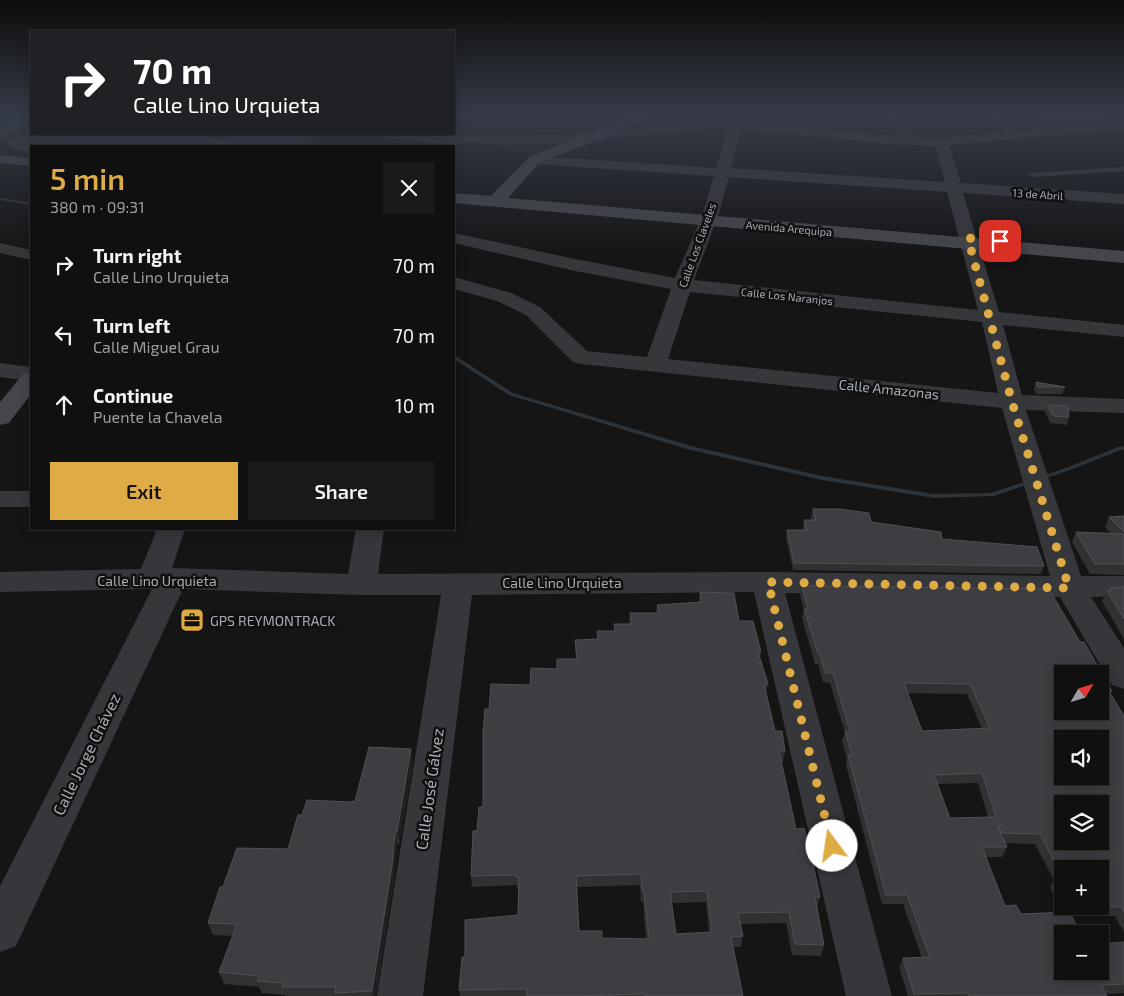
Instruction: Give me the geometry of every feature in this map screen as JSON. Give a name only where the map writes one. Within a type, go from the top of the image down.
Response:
[{"type":"main road","points":[[497,199],[535,161]]},
{"type":"main road","name":"Avenida Arequipa","points":[[455,193],[497,199],[969,241],[1124,257]]},
{"type":"main road","name":"Avenida Arequipa","points":[[455,198],[497,199]]},
{"type":"main road","name":"Avenida Arequipa","points":[[969,241],[1124,252]]},
{"type":"main road","points":[[0,418],[30,380]]},
{"type":"main road","points":[[0,434],[30,399]]},
{"type":"street","name":"13 de Abril","points":[[583,161],[1124,199]]},
{"type":"street","name":"Calle Los Claveles","points":[[655,365],[682,285],[709,218],[724,161]]},
{"type":"street","points":[[947,161],[1015,410],[1069,588],[1124,676]]},
{"type":"street","name":"Calle Los Naranjos","points":[[455,238],[575,265],[682,285],[1124,331]]},
{"type":"street","points":[[0,248],[30,255]]},
{"type":"street","name":"Calle Amazonas","points":[[455,283],[504,296],[533,311],[581,357],[1015,410],[1124,406]]},
{"type":"street","points":[[0,370],[30,374]]},
{"type":"street","points":[[0,499],[30,500]]},
{"type":"street","name":"Calle Jorge Chávez","points":[[0,931],[163,578],[171,530]]},
{"type":"street","points":[[362,585],[370,530]]},
{"type":"street","name":"Calle Lino Urquieta","points":[[0,582],[163,578],[362,585],[768,582],[1069,588],[1124,586]]},
{"type":"street","points":[[768,582],[869,996]]},
{"type":"street","name":"Calle José Gálvez","points":[[400,996],[458,583]]},
{"type":"lane","points":[[1032,175],[1124,169]]},
{"type":"building","points":[[1036,382],[1065,387],[1038,387]]},
{"type":"building","points":[[1047,405],[1068,406],[1069,417],[1053,416]]},
{"type":"building","points":[[813,509],[839,509],[869,513],[871,522],[941,532],[942,539],[1037,547],[1044,566],[794,563],[787,530],[807,530],[804,520],[816,520]]},
{"type":"building","points":[[1124,516],[1124,532],[1109,517]]},
{"type":"building","points":[[1076,532],[1124,534],[1124,564],[1095,564]]},
{"type":"building","points":[[802,586],[1049,589],[1080,642],[1084,642],[1097,665],[1054,665],[1054,720],[1109,720],[1109,691],[1124,716],[1124,912],[1121,907],[1109,907],[1109,860],[1054,860],[1054,862],[1040,834],[1001,833],[982,773],[934,775],[950,818],[993,817],[1007,847],[982,847],[1005,906],[1016,905],[1021,914],[1054,913],[1054,915],[1071,915],[1076,925],[1054,925],[1054,980],[1109,980],[1109,943],[1124,942],[1124,984],[1101,985],[1107,996],[969,996],[968,993],[914,994],[903,958],[930,957],[907,895],[886,895],[848,755],[852,755],[845,732],[850,732],[833,673],[825,673],[804,609],[808,609]],"holes":[[[904,683],[970,684],[990,728],[922,731]]]},
{"type":"building","points":[[1124,587],[1124,619],[1107,591],[1111,591],[1109,588]]},
{"type":"building","points":[[700,592],[734,593],[739,621],[753,621],[761,652],[758,652],[768,684],[764,684],[775,731],[782,731],[785,751],[779,751],[796,829],[804,828],[812,859],[820,897],[815,897],[824,945],[795,944],[789,912],[738,913],[743,936],[731,937],[743,996],[645,996],[645,994],[527,996],[527,989],[459,990],[462,957],[465,957],[465,920],[518,915],[519,878],[517,878],[517,875],[471,876],[473,831],[477,831],[479,807],[483,807],[483,732],[485,709],[489,709],[491,684],[530,685],[531,668],[557,669],[557,659],[577,659],[575,640],[598,639],[597,631],[615,631],[614,624],[632,624],[630,613],[659,613],[657,605],[701,602]],"holes":[[[641,874],[649,939],[602,938],[602,931],[579,931],[576,876]],[[707,891],[712,932],[676,934],[670,892]]]},
{"type":"building","points":[[369,747],[411,749],[397,832],[395,832],[392,866],[372,991],[335,993],[336,987],[282,987],[283,983],[257,981],[259,976],[219,972],[237,924],[208,923],[220,887],[223,887],[237,848],[288,849],[298,815],[302,815],[307,800],[355,801]]},
{"type":"waterway","points":[[0,199],[30,204]]},
{"type":"waterway","points":[[455,358],[511,394],[689,448],[822,478],[934,496],[992,495],[1124,448]]},
{"type":"place","name":"GPS REYMONTRACK","points":[[192,620]]},
{"type":"route","points":[[832,846],[768,582],[1069,588],[1012,402],[968,238],[1000,241]]}]
